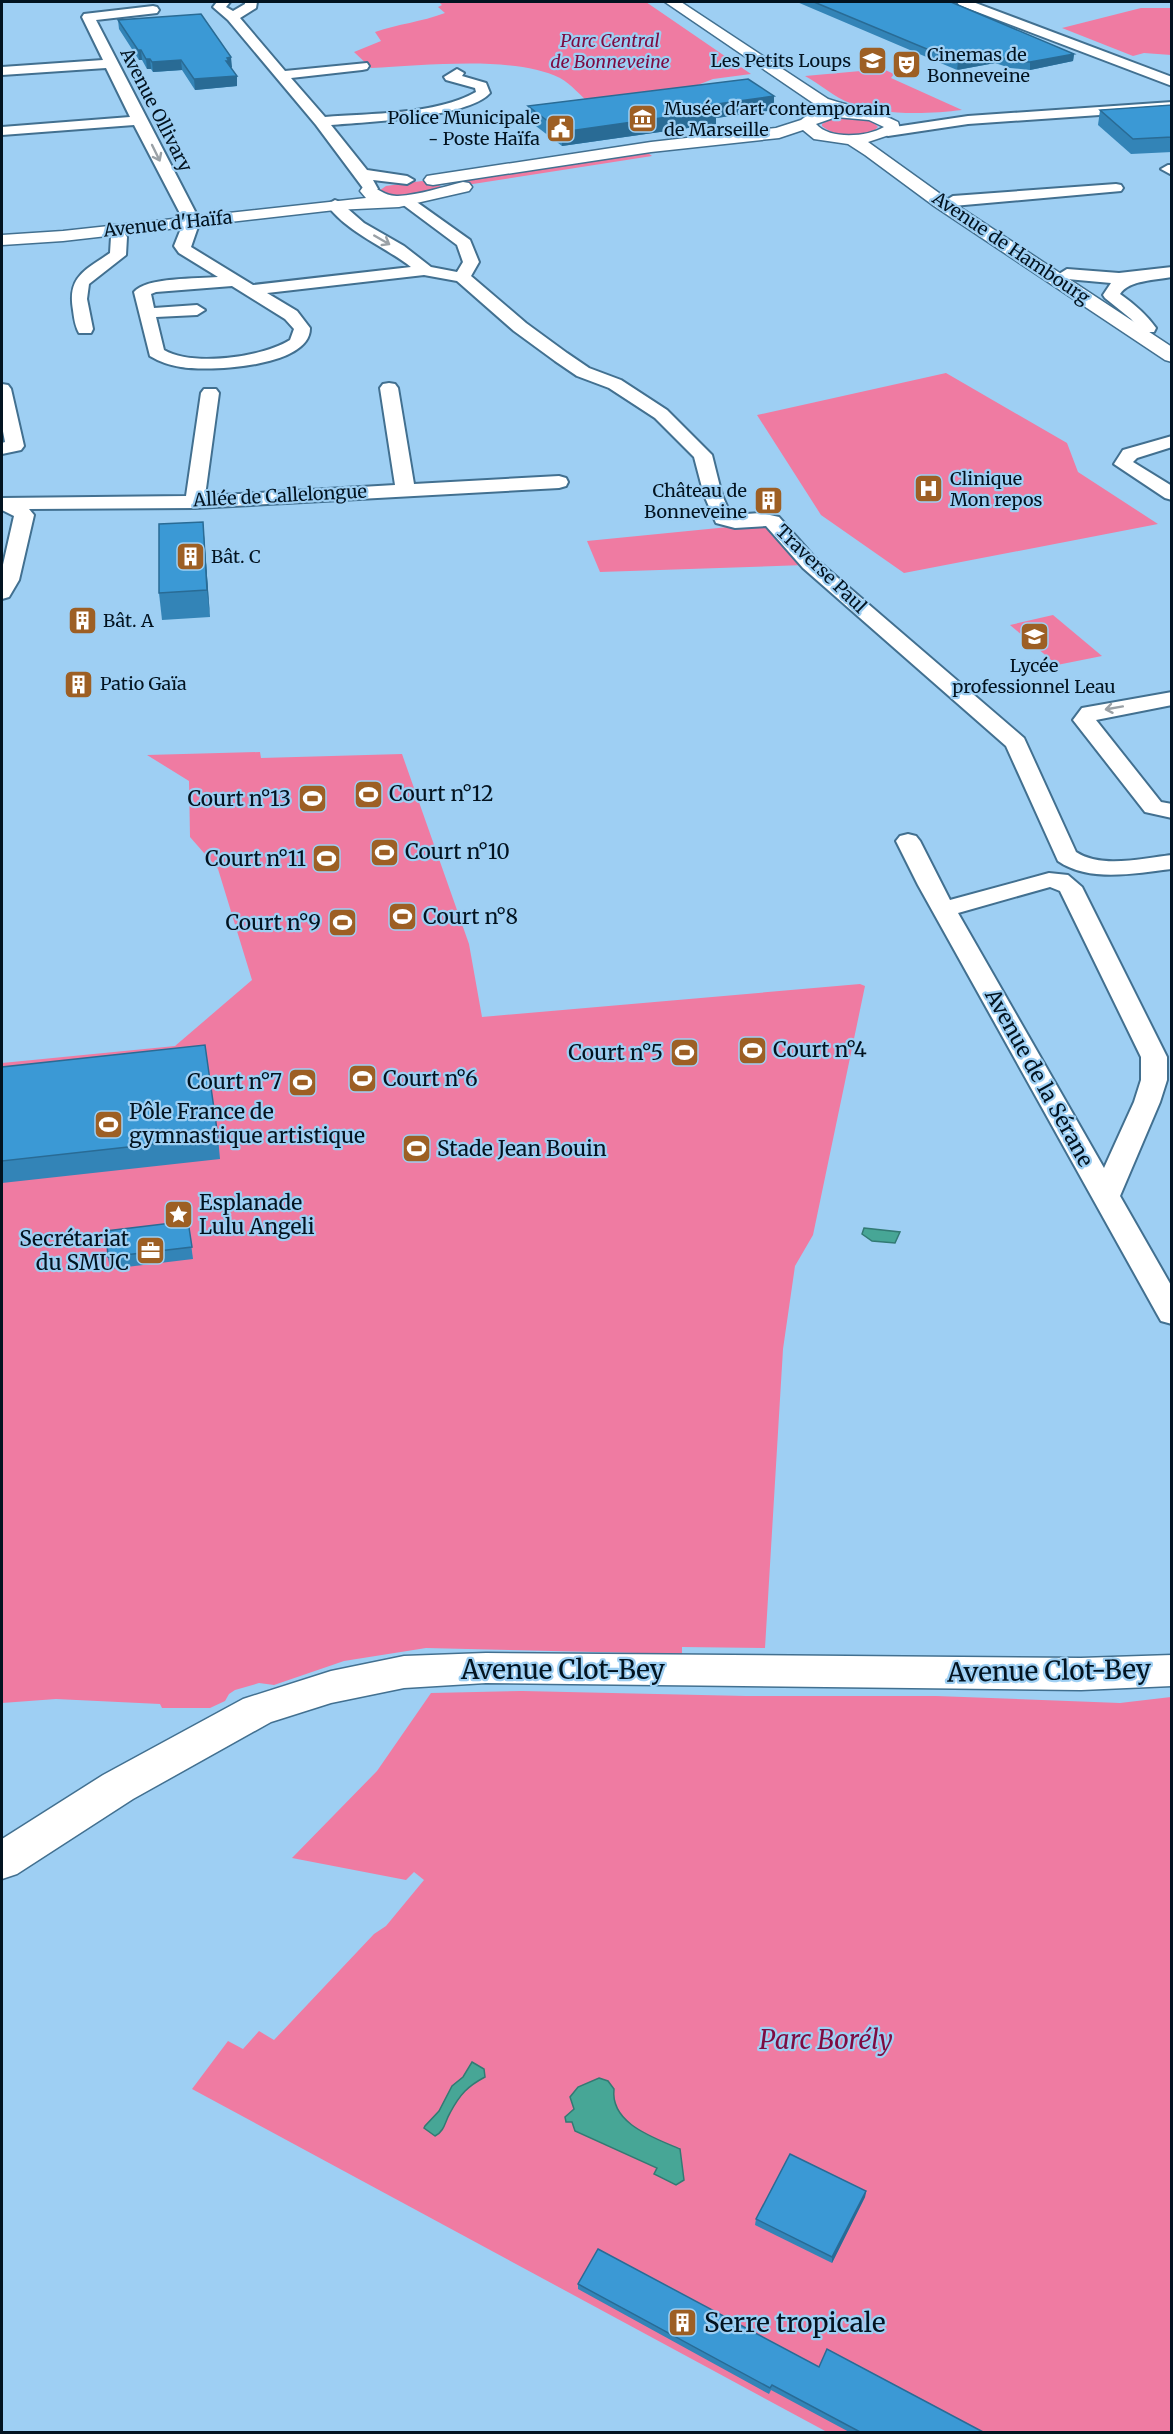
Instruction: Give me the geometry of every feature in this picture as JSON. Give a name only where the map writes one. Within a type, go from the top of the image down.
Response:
[{"type":"street","points":[[224,2],[219,4],[219,7],[232,17],[321,122],[377,199],[402,201],[464,243],[471,262],[462,277],[440,275],[425,270],[398,249],[382,242],[359,226],[335,205]]},
{"type":"street","points":[[232,17],[252,4],[251,2]]},
{"type":"street","points":[[659,2],[804,101],[811,120],[810,130],[824,136]]},
{"type":"street","points":[[672,2],[822,102],[849,112],[873,115],[968,120]]},
{"type":"street","points":[[963,2],[1172,82]]},
{"type":"street","points":[[983,2],[1172,74]]},
{"type":"street","name":"Avenue Ollivary","points":[[153,10],[88,17],[192,221]]},
{"type":"street","points":[[2,71],[110,64]]},
{"type":"street","points":[[281,75],[362,66]]},
{"type":"street","points":[[321,122],[451,106],[477,99],[483,93],[481,86],[451,77],[457,73]]},
{"type":"street","points":[[1145,107],[1172,101]]},
{"type":"street","points":[[668,150],[824,136],[851,139],[873,138],[888,132],[968,120],[1172,106]]},
{"type":"street","points":[[440,185],[779,133],[811,120],[849,112]]},
{"type":"street","name":"Avenue de Hambourg","points":[[873,115],[892,125],[888,132],[893,137],[893,150],[900,159],[952,201],[1172,344]]},
{"type":"street","points":[[2,131],[140,120]]},
{"type":"street","name":"Avenue de Hambourg","points":[[851,139],[948,207],[1172,356]]},
{"type":"street","name":"Avenue d'Haïfa","points":[[2,240],[115,230],[335,205],[402,201],[436,196],[440,185],[407,180],[367,185],[335,205]]},
{"type":"street","points":[[952,201],[1116,188]]},
{"type":"street","points":[[192,221],[182,246],[185,250],[252,290],[291,315],[302,328],[299,340],[293,346],[266,355],[217,364],[173,362],[160,357],[156,352],[142,292],[146,289],[236,281]]},
{"type":"street","points":[[85,329],[77,294],[81,281],[118,255],[119,237],[115,230]]},
{"type":"street","points":[[252,290],[425,270]]},
{"type":"street","points":[[1148,328],[1137,315],[1111,295],[1118,286],[1136,279],[1172,272]]},
{"type":"street","points":[[1067,274],[1095,279],[1136,279]]},
{"type":"street","name":"Traverse Paul","points":[[462,277],[520,327],[561,357],[583,372],[615,384],[661,414],[703,455],[713,495],[723,519],[735,522],[761,519],[772,521],[810,564],[1016,744],[1066,856],[1071,861],[1094,867],[1172,862]]},
{"type":"street","points":[[147,313],[197,310]]},
{"type":"street","points":[[388,387],[405,489]]},
{"type":"street","points":[[2,388],[15,446],[2,448]]},
{"type":"street","points":[[195,502],[210,393]]},
{"type":"street","points":[[1172,441],[1130,454],[1123,464],[1172,494]]},
{"type":"street","name":"Allée de Callelongue","points":[[2,504],[195,502],[559,482]]},
{"type":"street","points":[[2,504],[18,508],[24,515],[9,580],[2,593]]},
{"type":"street","points":[[1172,698],[1090,713],[1084,720],[1153,807],[1172,811]]},
{"type":"street","name":"Avenue de la Sérane","points":[[908,841],[1172,1314]]},
{"type":"street","points":[[944,909],[1049,880],[1059,880],[1070,887],[1154,1057],[1154,1080],[1147,1102],[1106,1196]]},
{"type":"street","name":"Avenue Clot-Bey","points":[[2,1861],[118,1787],[257,1710],[331,1687],[404,1672],[486,1668],[1081,1674],[1172,1670]]},
{"type":"green space","name":"Parc Central de Bonneveine","points":[[439,2],[646,2],[751,74],[713,79],[672,95],[591,105],[560,78],[541,71],[494,64],[371,68],[354,52],[381,41],[375,32],[445,13],[438,7],[442,5]]},
{"type":"green space","points":[[1141,8],[1171,8],[1171,55],[1144,53],[1133,56],[1062,28]]},
{"type":"green space","points":[[883,69],[894,74],[891,78],[962,110],[920,113],[890,112],[862,107],[844,100],[805,76]]},
{"type":"green space","points":[[847,117],[872,121],[878,127],[866,134],[850,136],[834,133],[822,126],[831,119]]},
{"type":"green space","points":[[644,150],[652,156],[460,186],[455,186],[450,181]]},
{"type":"green space","points":[[422,181],[438,184],[442,188],[398,199],[376,193],[386,186]]},
{"type":"green space","name":"Clinique Mon repos","points":[[946,373],[1067,443],[1078,472],[1158,524],[904,573],[821,515],[757,415]]},
{"type":"green space","points":[[769,523],[805,565],[600,572],[587,541]]},
{"type":"green space","points":[[1053,615],[1102,656],[1057,665],[1010,625]]},
{"type":"green space","name":"Stade Jean Bouin","points":[[260,752],[261,758],[402,754],[469,944],[482,1017],[860,984],[865,986],[813,1235],[795,1266],[783,1349],[765,1648],[682,1647],[682,1654],[426,1648],[344,1661],[274,1685],[259,1683],[235,1690],[225,1701],[210,1708],[162,1708],[160,1704],[56,1699],[2,1703],[2,1063],[175,1046],[252,980],[218,869],[190,837],[189,781],[147,755]]},
{"type":"green space","name":"Parc Borély","points":[[522,1691],[746,1696],[936,1696],[1120,1703],[1171,1697],[1171,2432],[827,2432],[192,2089],[228,2041],[243,2049],[259,2031],[274,2040],[374,1934],[386,1926],[424,1880],[414,1872],[406,1880],[292,1858],[377,1771],[431,1693]]},
{"type":"shaded area","points":[[864,1228],[900,1232],[895,1243],[872,1241],[862,1234]]},
{"type":"shaded area","points":[[472,2062],[484,2069],[485,2077],[469,2087],[461,2096],[443,2129],[435,2136],[424,2128],[425,2126],[439,2111],[452,2086],[463,2077]]},
{"type":"shaded area","points":[[599,2078],[608,2081],[614,2089],[619,2112],[636,2128],[680,2149],[684,2180],[676,2185],[654,2174],[657,2168],[575,2131],[572,2122],[566,2122],[565,2117],[574,2109],[570,2097],[578,2087]]},
{"type":"building","points":[[814,2],[951,2],[1074,54],[1030,62],[1011,61],[996,55],[958,62]]},
{"type":"building","points":[[201,14],[231,57],[227,58],[229,61],[226,61],[237,76],[194,79],[181,60],[152,62],[146,59],[141,50],[138,50],[118,20]]},
{"type":"building","points":[[748,79],[774,96],[710,105],[717,110],[562,132],[528,106]]},
{"type":"building","points":[[1172,105],[1172,137],[1133,139],[1100,110]]},
{"type":"building","points":[[203,522],[207,590],[159,593],[159,524]]},
{"type":"building","name":"Pôle France de gymnastique artistique","points":[[205,1045],[218,1137],[2,1161],[2,1067]]},
{"type":"building","points":[[188,1221],[192,1247],[108,1257],[106,1231]]},
{"type":"building","name":"Serre tropicale","points":[[790,2154],[866,2191],[832,2257],[756,2219]]},
{"type":"building","points":[[598,2249],[819,2367],[827,2349],[985,2433],[862,2433],[772,2385],[770,2388],[578,2284]]},
{"type":"place","name":"Les Petits Loups","points":[[872,61]]},
{"type":"place","name":"Cinemas de Bonneveine","points":[[906,65]]},
{"type":"place","name":"Musée d'art contemporain de Marseille","points":[[643,119]]},
{"type":"place","name":"Police Municipale - Poste Haïfa","points":[[561,128]]},
{"type":"place","name":"Clinique Mon repos","points":[[929,489]]},
{"type":"place","name":"Château de Bonneveine","points":[[768,501]]},
{"type":"place","name":"Bât. C","points":[[190,557]]},
{"type":"place","name":"Bât. A","points":[[82,621]]},
{"type":"place","name":"Lycée professionnel Leau","points":[[1034,637]]},
{"type":"place","name":"Patio Gaïa","points":[[79,684]]},
{"type":"place","name":"Court n°12","points":[[368,794]]},
{"type":"place","name":"Court n°13","points":[[312,799]]},
{"type":"place","name":"Court n°10","points":[[384,852]]},
{"type":"place","name":"Court n°11","points":[[327,859]]},
{"type":"place","name":"Court n°8","points":[[402,917]]},
{"type":"place","name":"Court n°9","points":[[342,923]]},
{"type":"place","name":"Court n°4","points":[[752,1050]]},
{"type":"place","name":"Court n°5","points":[[684,1053]]},
{"type":"place","name":"Court n°6","points":[[362,1079]]},
{"type":"place","name":"Court n°7","points":[[303,1082]]},
{"type":"place","name":"Pôle France de gymnastique artistique","points":[[108,1124]]},
{"type":"place","name":"Stade Jean Bouin","points":[[416,1149]]},
{"type":"place","name":"Esplanade Lulu Angeli","points":[[178,1215]]},
{"type":"place","name":"Secrétariat du SMUC","points":[[150,1251]]},
{"type":"place","name":"Serre tropicale","points":[[683,2323]]}]
